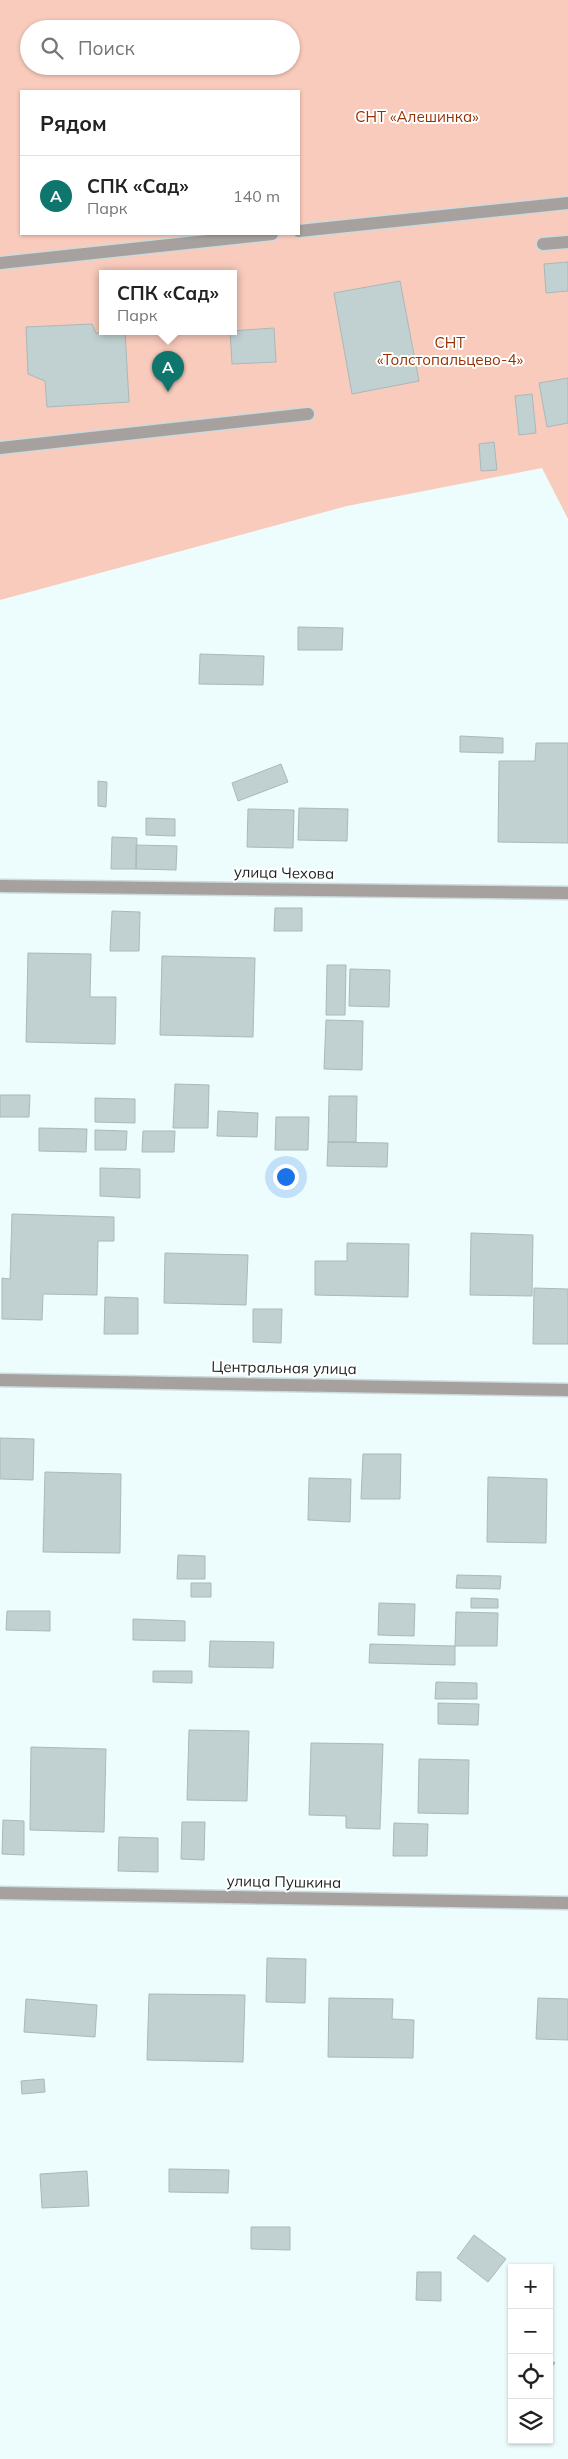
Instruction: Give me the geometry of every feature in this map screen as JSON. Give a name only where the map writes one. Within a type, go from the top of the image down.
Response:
[{"type":"street","points":[[300,231],[568,202]]},
{"type":"street","points":[[0,262],[262,235]]},
{"type":"street","points":[[543,244],[568,242]]},
{"type":"street","points":[[0,448],[308,414]]},
{"type":"street","name":"улица Чехова","points":[[0,886],[568,893]]},
{"type":"street","name":"Центральная улица","points":[[0,1380],[568,1390]]},
{"type":"street","name":"улица Пушкина","points":[[0,1893],[568,1903]]},
{"type":"green space","points":[[0,0],[568,0],[568,519],[542,468],[347,506],[0,600]]},
{"type":"building","points":[[568,262],[568,291],[546,293],[544,264]]},
{"type":"building","points":[[400,281],[419,381],[352,394],[334,293]]},
{"type":"building","points":[[92,324],[99,335],[125,335],[129,402],[47,407],[45,381],[28,374],[26,327]]},
{"type":"building","points":[[274,328],[276,362],[232,364],[230,335],[237,335],[237,331]]},
{"type":"building","points":[[568,378],[568,423],[547,427],[539,383]]},
{"type":"building","points":[[532,394],[536,433],[519,435],[515,396]]},
{"type":"building","points":[[494,442],[497,470],[481,471],[479,444]]},
{"type":"building","points":[[298,627],[343,628],[342,650],[298,650]]},
{"type":"building","points":[[200,654],[264,656],[263,685],[199,684]]},
{"type":"building","points":[[460,736],[503,738],[503,753],[460,752]]},
{"type":"building","points":[[536,743],[568,743],[568,843],[498,842],[499,761],[535,761]]},
{"type":"building","points":[[281,764],[288,782],[238,801],[232,783]]},
{"type":"building","points":[[98,781],[107,782],[106,807],[98,806]]},
{"type":"building","points":[[299,808],[348,809],[347,841],[298,840]]},
{"type":"building","points":[[248,809],[294,810],[293,848],[247,847]]},
{"type":"building","points":[[146,818],[175,819],[175,836],[146,835]]},
{"type":"building","points":[[112,837],[137,838],[136,869],[111,869]]},
{"type":"building","points":[[136,845],[177,846],[176,870],[136,869]]},
{"type":"building","points":[[275,908],[302,908],[302,931],[274,931]]},
{"type":"building","points":[[112,911],[140,912],[139,951],[110,951]]},
{"type":"building","points":[[28,953],[91,954],[90,997],[116,997],[115,1044],[26,1042]]},
{"type":"building","points":[[162,956],[255,958],[253,1037],[160,1035]]},
{"type":"building","points":[[327,965],[346,965],[345,1015],[326,1015]]},
{"type":"building","points":[[350,969],[390,970],[389,1007],[349,1006]]},
{"type":"building","points":[[326,1020],[363,1021],[362,1070],[324,1069]]},
{"type":"building","points":[[175,1084],[209,1085],[208,1128],[173,1128]]},
{"type":"building","points":[[0,1095],[30,1095],[29,1117],[0,1117]]},
{"type":"building","points":[[329,1096],[357,1096],[356,1142],[328,1142]]},
{"type":"building","points":[[95,1098],[135,1099],[135,1123],[95,1122]]},
{"type":"building","points":[[218,1111],[258,1113],[257,1137],[217,1136]]},
{"type":"building","points":[[276,1117],[309,1117],[308,1150],[275,1150]]},
{"type":"building","points":[[39,1128],[87,1129],[86,1152],[39,1151]]},
{"type":"building","points":[[95,1130],[127,1131],[126,1150],[95,1150]]},
{"type":"building","points":[[143,1131],[175,1131],[174,1152],[142,1152]]},
{"type":"building","points":[[328,1142],[388,1143],[387,1167],[327,1166]]},
{"type":"building","points":[[100,1168],[140,1169],[140,1198],[100,1196]]},
{"type":"building","points":[[12,1214],[114,1217],[114,1241],[98,1241],[97,1295],[43,1294],[42,1320],[2,1319],[2,1278],[10,1279]]},
{"type":"building","points":[[471,1233],[533,1235],[532,1296],[470,1295]]},
{"type":"building","points":[[347,1243],[409,1244],[408,1297],[315,1295],[315,1261],[347,1261]]},
{"type":"building","points":[[165,1253],[248,1255],[246,1305],[164,1303]]},
{"type":"building","points":[[534,1288],[568,1289],[568,1344],[533,1344]]},
{"type":"building","points":[[105,1297],[138,1298],[138,1334],[104,1334]]},
{"type":"building","points":[[253,1309],[282,1309],[281,1343],[253,1342]]},
{"type":"building","points":[[0,1438],[34,1439],[33,1480],[0,1479]]},
{"type":"building","points":[[363,1454],[401,1454],[400,1499],[361,1499]]},
{"type":"building","points":[[45,1472],[121,1474],[120,1553],[43,1552]]},
{"type":"building","points":[[488,1477],[547,1479],[546,1543],[487,1542]]},
{"type":"building","points":[[309,1478],[351,1479],[350,1522],[308,1520]]},
{"type":"building","points":[[178,1555],[205,1556],[205,1579],[177,1579]]},
{"type":"building","points":[[457,1575],[501,1576],[500,1589],[456,1588]]},
{"type":"building","points":[[191,1583],[211,1583],[211,1597],[191,1597]]},
{"type":"building","points":[[471,1598],[498,1599],[498,1608],[471,1608]]},
{"type":"building","points":[[379,1603],[415,1604],[414,1636],[378,1635]]},
{"type":"building","points":[[7,1611],[50,1611],[50,1631],[6,1630]]},
{"type":"building","points":[[456,1612],[498,1613],[497,1646],[455,1646]]},
{"type":"building","points":[[133,1619],[185,1621],[185,1641],[133,1640]]},
{"type":"building","points":[[210,1641],[274,1642],[273,1668],[209,1667]]},
{"type":"building","points":[[370,1644],[455,1646],[455,1665],[369,1663]]},
{"type":"building","points":[[153,1671],[192,1671],[192,1683],[153,1682]]},
{"type":"building","points":[[436,1682],[477,1683],[477,1699],[435,1699]]},
{"type":"building","points":[[438,1703],[479,1704],[478,1725],[438,1724]]},
{"type":"building","points":[[189,1730],[249,1731],[247,1801],[187,1800]]},
{"type":"building","points":[[311,1743],[383,1744],[380,1829],[346,1828],[346,1816],[309,1815]]},
{"type":"building","points":[[31,1747],[106,1749],[104,1832],[30,1830]]},
{"type":"building","points":[[419,1759],[469,1760],[468,1814],[418,1813]]},
{"type":"building","points":[[3,1820],[24,1821],[24,1855],[2,1854]]},
{"type":"building","points":[[182,1822],[205,1822],[204,1860],[181,1859]]},
{"type":"building","points":[[394,1823],[428,1824],[427,1856],[393,1856]]},
{"type":"building","points":[[119,1837],[158,1838],[158,1872],[118,1871]]},
{"type":"building","points":[[267,1958],[306,1959],[305,2003],[266,2002]]},
{"type":"building","points":[[149,1994],[245,1995],[243,2062],[147,2060]]},
{"type":"building","points":[[329,1998],[393,1999],[392,2019],[414,2020],[413,2058],[328,2057]]},
{"type":"building","points":[[538,1998],[568,1999],[568,2040],[536,2039]]},
{"type":"building","points":[[26,1999],[97,2005],[95,2037],[24,2032]]},
{"type":"building","points":[[44,2079],[45,2092],[22,2094],[21,2081]]},
{"type":"building","points":[[169,2169],[229,2170],[228,2193],[169,2192]]},
{"type":"building","points":[[87,2171],[89,2206],[42,2208],[40,2174]]},
{"type":"building","points":[[251,2227],[290,2227],[290,2250],[251,2249]]},
{"type":"building","points":[[474,2235],[506,2259],[488,2282],[457,2258]]},
{"type":"building","points":[[417,2272],[441,2272],[441,2301],[416,2300]]},
{"type":"place","name":"СПК «Сад»","points":[[168,392]]},
{"type":"park label","name":"СНТ «Алешинка»","points":[[417,117]]},
{"type":"park label","name":"СНТ «Толстопальцево-4»","points":[[450,352]]}]
